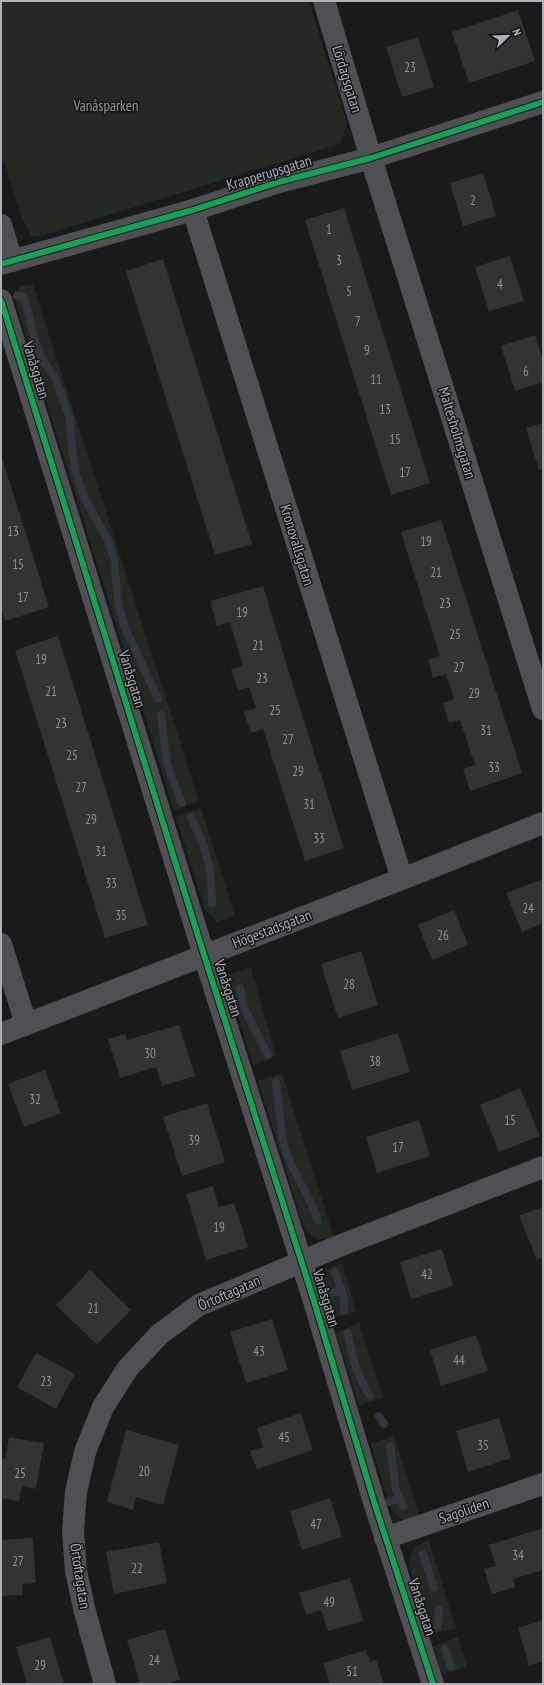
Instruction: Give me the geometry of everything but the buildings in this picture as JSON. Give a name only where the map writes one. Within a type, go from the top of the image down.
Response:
[{"type":"street","name":"Lördagsgatan","points":[[324,1],[370,158]]},
{"type":"street","name":"Krapperupsgatan","points":[[7,263],[193,210],[279,182],[370,158],[543,102]]},
{"type":"street","name":"Maltesholmsgatan","points":[[370,158],[543,708]]},
{"type":"street","name":"Kronovallsgatan","points":[[193,210],[402,879]]},
{"type":"street","points":[[1,225],[7,263]]},
{"type":"street","name":"Vanåsgatan","points":[[1,300],[204,955],[301,1262],[385,1538],[433,1684]]},
{"type":"street","name":"Högestadsgatan","points":[[1,1034],[543,823]]},
{"type":"street","points":[[1,944],[26,1024]]},
{"type":"street","name":"Örtoftagatan","points":[[105,1684],[85,1612],[76,1571],[73,1531],[76,1492],[85,1452],[103,1407],[128,1368],[160,1334],[199,1304],[301,1262],[543,1167]]},
{"type":"street","name":"Sagoliden","points":[[385,1538],[543,1484]]},
{"type":"green space","name":"Vanåsparken","points":[[1,1],[309,1],[347,124],[340,144],[40,236],[31,236],[21,215],[1,153]]},
{"type":"green space","points":[[33,285],[199,801],[174,810],[18,311],[16,299],[19,286]]},
{"type":"green space","points":[[201,808],[235,916],[216,922],[205,909],[176,817]]},
{"type":"green space","points":[[251,968],[276,1056],[253,1065],[229,987],[229,974]]},
{"type":"green space","points":[[282,1073],[334,1238],[316,1238],[306,1230],[303,1225],[258,1081]]},
{"type":"green space","points":[[342,1263],[356,1312],[332,1318],[324,1293],[322,1279],[327,1269]]},
{"type":"green space","points":[[359,1323],[383,1398],[359,1405],[336,1333]]},
{"type":"green space","points":[[394,1436],[421,1520],[407,1520],[400,1518],[390,1507],[371,1444]]},
{"type":"green space","points":[[428,1540],[456,1628],[430,1634],[417,1594],[410,1562],[410,1556],[415,1548]]},
{"type":"green space","points":[[458,1637],[467,1667],[442,1674],[434,1646]]},
{"type":"waterway","points":[[17,296],[23,297],[25,301],[35,341],[43,361],[55,377],[70,419],[75,470],[80,488],[108,540],[114,558],[118,604],[125,628],[158,699]]},
{"type":"waterway","points":[[161,715],[167,762],[182,803]]},
{"type":"waterway","points":[[191,817],[208,859],[212,904]]},
{"type":"waterway","points":[[240,988],[247,1014],[268,1055]]},
{"type":"waterway","points":[[276,1082],[281,1129],[285,1148],[288,1157],[312,1204],[318,1221]]},
{"type":"waterway","points":[[335,1272],[344,1298],[344,1311]]},
{"type":"waterway","points":[[325,1295],[341,1290]]},
{"type":"waterway","points":[[348,1333],[356,1366],[370,1396]]},
{"type":"waterway","points":[[379,1416],[384,1424]]},
{"type":"waterway","points":[[390,1446],[396,1490],[403,1506]]},
{"type":"waterway","points":[[389,1502],[400,1499]]},
{"type":"waterway","points":[[423,1554],[434,1588]]},
{"type":"waterway","points":[[438,1626],[439,1609]]},
{"type":"waterway","points":[[445,1649],[451,1667]]},
{"type":"cycle path","points":[[1,264],[193,210],[279,182],[371,158],[543,102]]},
{"type":"cycle path","points":[[1,300],[204,955],[313,1298],[375,1505],[433,1684]]}]
